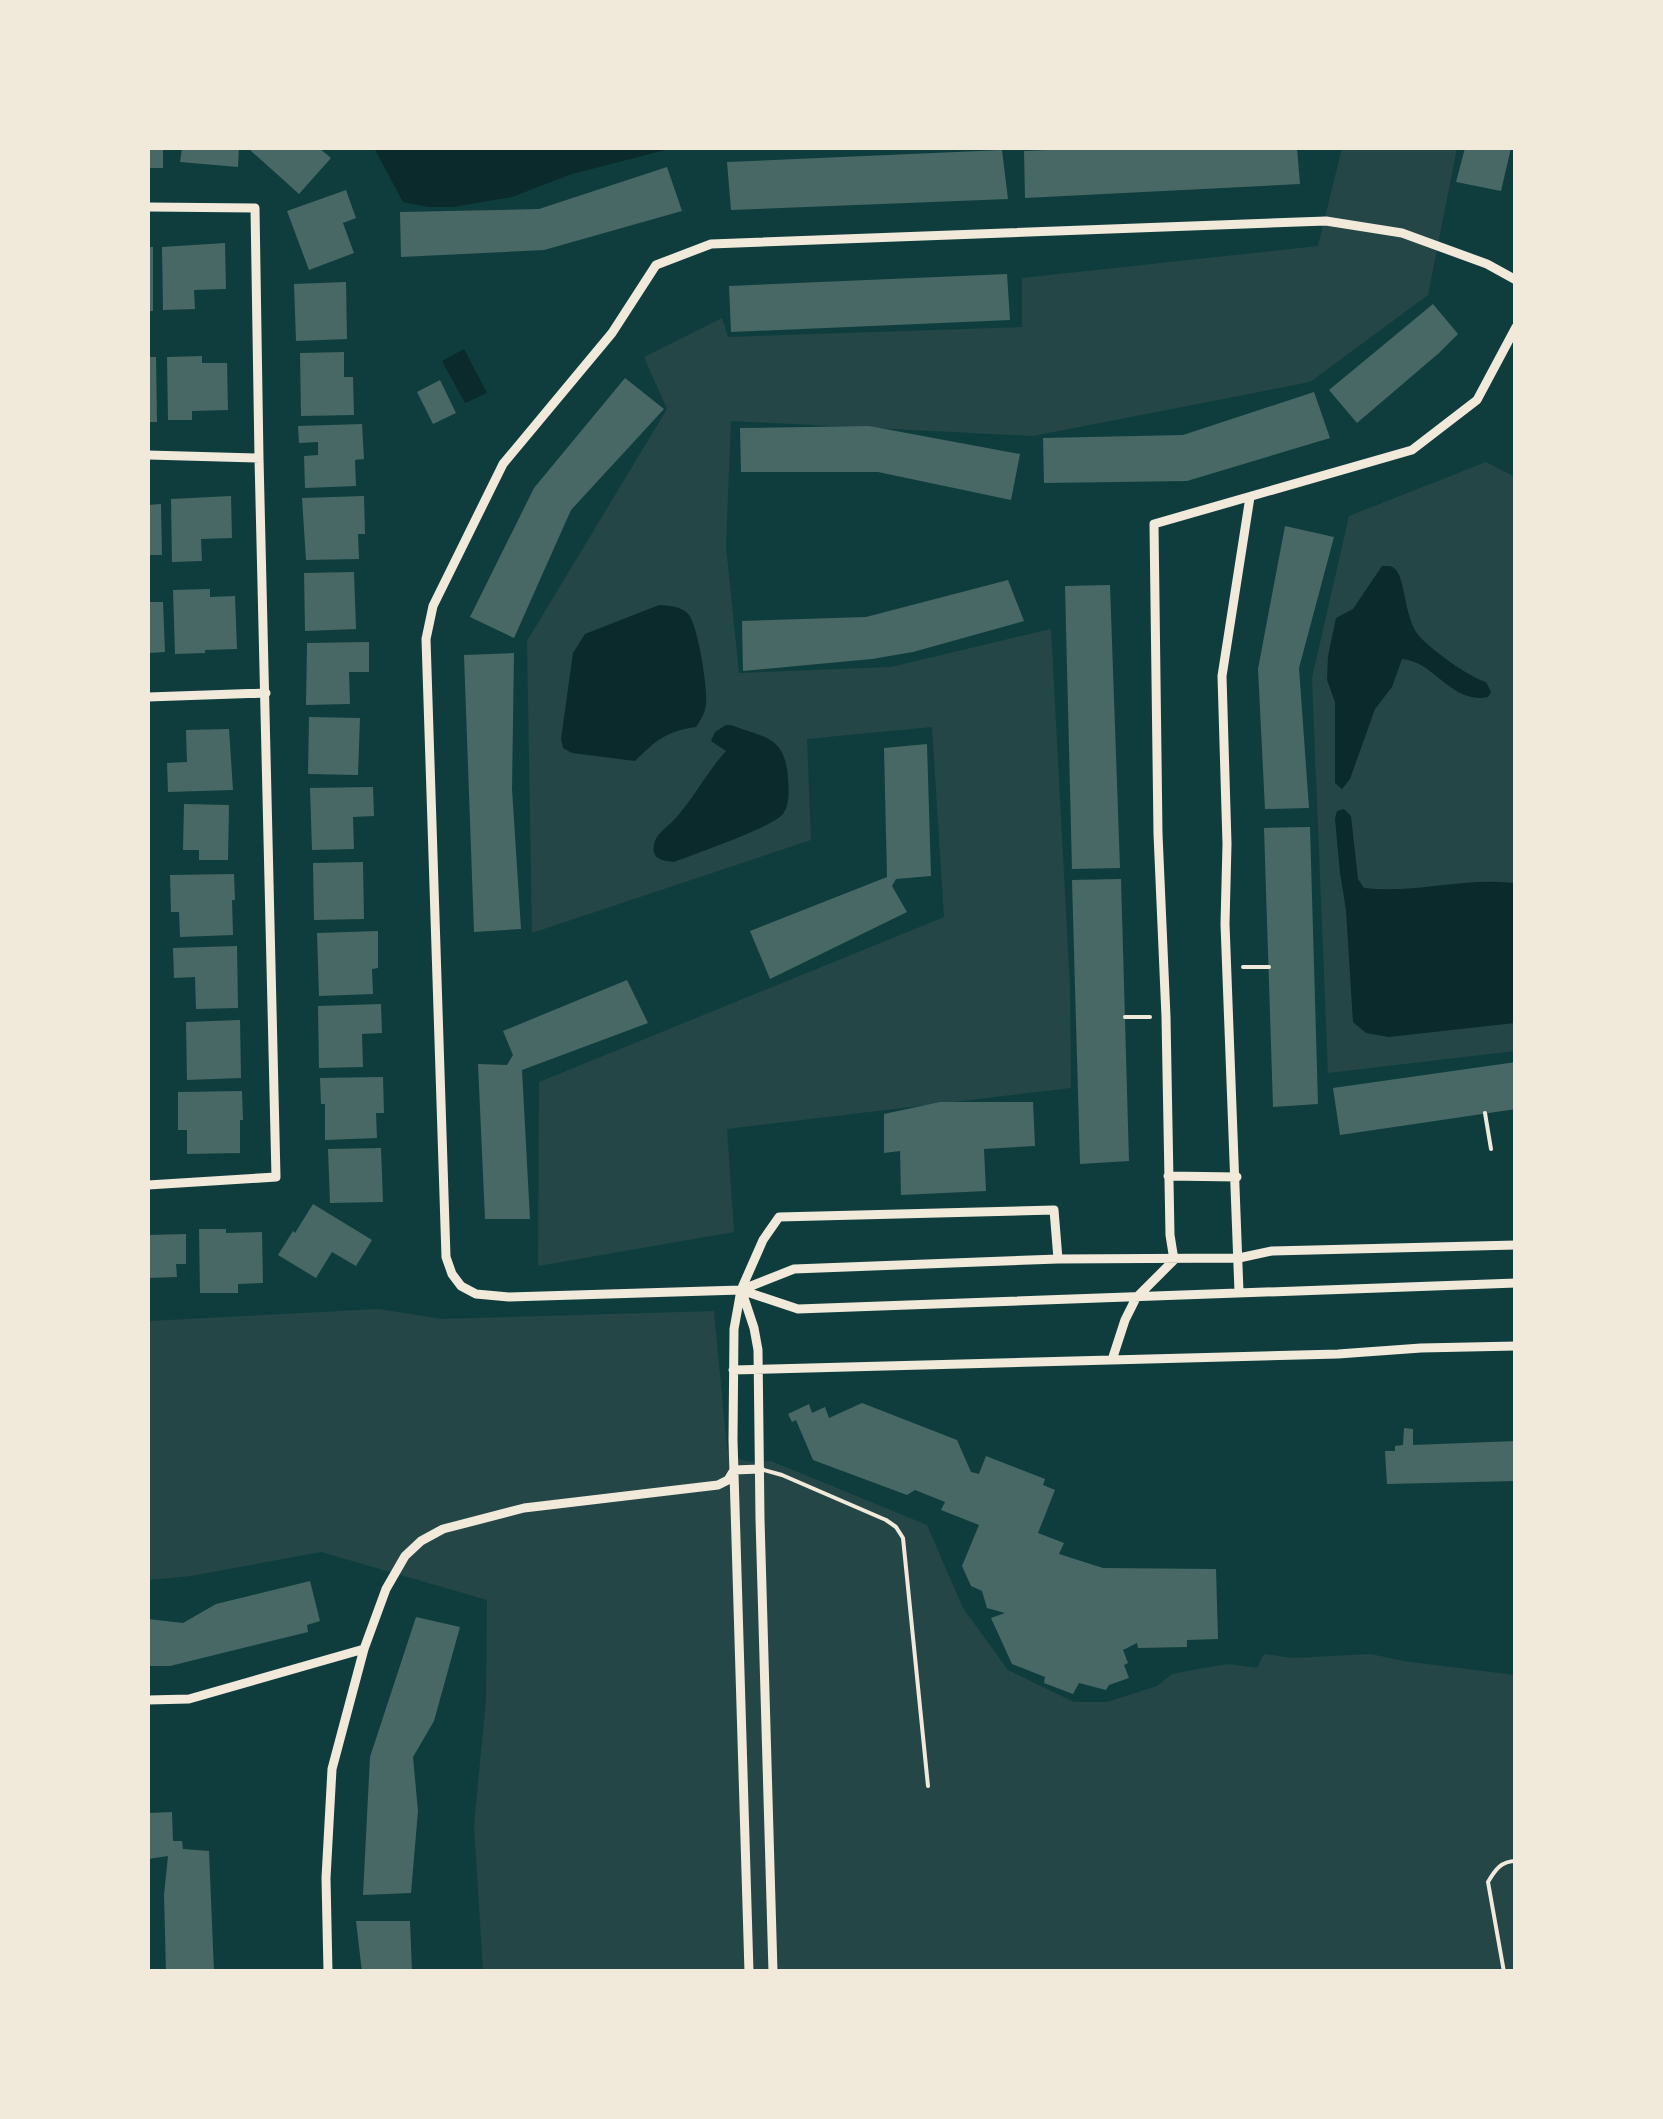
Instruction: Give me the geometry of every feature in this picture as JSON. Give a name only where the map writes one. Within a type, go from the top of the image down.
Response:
[{"type":"street","points":[[148,207],[256,208],[276,1178],[148,1186]]},
{"type":"street","points":[[1516,280],[1487,264],[1402,233],[1326,221],[711,244],[656,265],[612,333],[503,464],[434,606],[426,638],[446,1257],[461,1286],[476,1294],[509,1297],[741,1290],[794,1269],[1058,1259],[1239,1258],[1272,1251],[1516,1245]]},
{"type":"street","points":[[1174,1260],[1170,1236],[1158,834],[1154,524],[1412,450],[1476,400],[1516,327]]},
{"type":"street","points":[[148,455],[259,458]]},
{"type":"street","points":[[1239,1292],[1227,968],[1222,676],[1250,497]]},
{"type":"street","points":[[148,697],[266,693]]},
{"type":"street","points":[[1168,1176],[1236,1177]]},
{"type":"street","points":[[749,1972],[734,1470],[734,1328],[741,1290],[763,1240],[779,1217],[1054,1210],[1058,1259]]},
{"type":"street","points":[[1112,1360],[1136,1298],[1174,1260]]},
{"type":"street","points":[[741,1290],[798,1309],[1516,1283]]},
{"type":"street","points":[[741,1290],[754,1328],[758,1369],[773,1972]]},
{"type":"street","points":[[733,1370],[1516,1346]]},
{"type":"street","points":[[734,1470],[760,1469]]},
{"type":"street","points":[[328,1972],[326,1878],[332,1769],[364,1649],[405,1556],[443,1529],[524,1508],[718,1485],[728,1480],[734,1470]]},
{"type":"street","points":[[148,1700],[189,1699],[364,1649]]},
{"type":"lane","points":[[760,1469],[886,1520],[903,1538],[928,1786]]},
{"type":"path","points":[[1227,968],[1269,968]]},
{"type":"path","points":[[1125,1017],[1166,1016]]},
{"type":"path","points":[[1485,1113],[1491,1149]]},
{"type":"path","points":[[1504,1972],[1488,1882],[1495,1869],[1516,1861]]},
{"type":"shaded area","points":[[374,148],[673,148],[572,174],[512,197],[428,207],[403,202]]},
{"type":"shaded area","points":[[1342,148],[1457,148],[1428,295],[1310,382],[1033,436],[731,421],[726,546],[739,673],[891,667],[1051,629],[1070,987],[1071,1088],[727,1129],[734,1232],[538,1266],[539,1082],[944,917],[932,727],[807,739],[811,840],[532,933],[527,641],[667,409],[644,357],[722,318],[728,337],[1022,327],[1022,278],[1318,246]]},
{"type":"shaded area","points":[[464,349],[487,393],[465,403],[442,361]]},
{"type":"shaded area","points":[[1486,462],[1515,477],[1515,1051],[1328,1073],[1312,678],[1349,516]]},
{"type":"shaded area","points":[[1382,566],[1393,567],[1399,576],[1411,621],[1420,637],[1452,663],[1486,682],[1491,692],[1488,697],[1464,695],[1424,667],[1402,659],[1392,687],[1375,709],[1350,779],[1342,789],[1335,783],[1335,702],[1327,680],[1328,656],[1336,618],[1353,609]]},
{"type":"shaded area","points":[[659,605],[686,612],[696,632],[706,696],[705,711],[696,727],[662,738],[635,761],[572,753],[563,748],[573,653],[585,634]]},
{"type":"shaded area","points":[[726,725],[771,740],[782,753],[788,778],[785,811],[763,827],[674,862],[659,858],[654,853],[656,838],[680,813],[726,751],[711,741],[715,732]]},
{"type":"shaded area","points":[[1344,809],[1351,816],[1358,879],[1364,888],[1513,883],[1515,1023],[1389,1037],[1366,1033],[1353,1022],[1335,818],[1337,811]]},
{"type":"shaded area","points":[[379,1309],[442,1319],[714,1311],[727,1449],[741,1460],[771,1461],[927,1525],[963,1608],[1008,1670],[1074,1702],[1107,1702],[1157,1686],[1172,1674],[1203,1668],[1228,1664],[1257,1668],[1264,1654],[1292,1658],[1371,1654],[1515,1675],[1515,1971],[483,1971],[474,1825],[486,1700],[487,1600],[321,1552],[148,1580],[148,1321]]},
{"type":"building","points":[[148,148],[163,148],[163,168],[148,168]]},
{"type":"building","points":[[182,148],[239,148],[238,167],[180,162]]},
{"type":"building","points":[[252,148],[319,148],[331,158],[299,194]]},
{"type":"building","points":[[1297,148],[1300,184],[1025,198],[1024,151]]},
{"type":"building","points":[[1465,148],[1511,148],[1501,191],[1456,182]]},
{"type":"building","points":[[1002,150],[1008,199],[731,210],[727,162]]},
{"type":"building","points":[[667,167],[682,211],[544,250],[401,257],[400,212],[539,209]]},
{"type":"building","points":[[346,190],[356,218],[343,223],[354,253],[309,270],[287,211]]},
{"type":"building","points":[[225,243],[226,289],[194,290],[195,309],[163,310],[162,247]]},
{"type":"building","points":[[148,247],[153,247],[153,311],[148,311]]},
{"type":"building","points":[[1007,274],[1010,320],[731,332],[729,286]]},
{"type":"building","points":[[346,282],[347,339],[296,341],[294,284]]},
{"type":"building","points":[[1433,304],[1458,334],[1357,423],[1329,390]]},
{"type":"building","points":[[344,352],[344,377],[353,377],[354,415],[301,416],[300,353]]},
{"type":"building","points":[[202,356],[202,363],[227,363],[228,410],[192,411],[192,420],[168,420],[167,357]]},
{"type":"building","points":[[148,357],[156,357],[157,422],[148,422]]},
{"type":"building","points":[[625,378],[664,409],[571,510],[514,638],[470,617],[534,488]]},
{"type":"building","points":[[440,380],[456,413],[433,424],[417,392]]},
{"type":"building","points":[[1314,392],[1330,438],[1187,481],[1044,483],[1043,438],[1183,435]]},
{"type":"building","points":[[362,424],[364,459],[355,460],[356,486],[305,488],[304,456],[318,455],[318,442],[299,443],[298,426]]},
{"type":"building","points":[[869,426],[1020,454],[1011,500],[878,472],[741,472],[740,428]]},
{"type":"building","points":[[231,496],[232,538],[201,539],[202,561],[172,562],[171,499]]},
{"type":"building","points":[[364,496],[365,534],[358,534],[359,559],[306,560],[302,498]]},
{"type":"building","points":[[161,504],[162,555],[148,555],[148,505]]},
{"type":"building","points":[[1285,526],[1334,537],[1299,668],[1309,808],[1265,809],[1258,669]]},
{"type":"building","points":[[354,572],[356,629],[305,631],[304,573]]},
{"type":"building","points":[[1008,580],[1024,621],[913,652],[743,671],[742,621],[866,617]]},
{"type":"building","points":[[1110,585],[1120,868],[1072,869],[1065,586]]},
{"type":"building","points":[[210,589],[210,597],[235,596],[237,649],[175,654],[173,590]]},
{"type":"building","points":[[148,602],[163,602],[165,652],[148,653]]},
{"type":"building","points":[[369,642],[369,672],[349,672],[350,704],[306,705],[307,643]]},
{"type":"building","points":[[514,653],[512,789],[521,929],[474,932],[464,655]]},
{"type":"building","points":[[309,717],[360,718],[358,775],[308,774]]},
{"type":"building","points":[[229,729],[233,790],[168,792],[167,763],[187,762],[186,730]]},
{"type":"building","points":[[927,744],[931,876],[896,879],[892,886],[907,912],[770,979],[750,931],[887,877],[884,748]]},
{"type":"building","points":[[373,787],[374,816],[353,817],[354,849],[312,850],[310,788]]},
{"type":"building","points":[[184,804],[229,805],[228,860],[199,860],[199,850],[183,850]]},
{"type":"building","points":[[1310,827],[1318,1104],[1273,1107],[1264,828]]},
{"type":"building","points":[[363,862],[364,919],[314,920],[313,863]]},
{"type":"building","points":[[234,874],[233,935],[180,937],[179,912],[171,912],[170,875]]},
{"type":"building","points":[[1121,879],[1129,1161],[1080,1164],[1072,880]]},
{"type":"building","points":[[378,931],[373,994],[319,996],[317,933]]},
{"type":"building","points":[[237,946],[238,1008],[196,1009],[195,977],[174,978],[173,948]]},
{"type":"building","points":[[627,980],[648,1023],[522,1070],[530,1219],[485,1219],[478,1064],[507,1065],[513,1055],[503,1031]]},
{"type":"building","points":[[381,1004],[382,1033],[362,1034],[363,1067],[319,1068],[318,1006]]},
{"type":"building","points":[[240,1020],[241,1078],[187,1080],[186,1022]]},
{"type":"building","points":[[1516,1062],[1516,1109],[1340,1135],[1333,1088]]},
{"type":"building","points":[[383,1077],[384,1113],[376,1113],[377,1138],[325,1140],[320,1078]]},
{"type":"building","points":[[242,1091],[240,1153],[187,1154],[187,1130],[178,1130],[178,1092]]},
{"type":"building","points":[[940,1102],[1033,1102],[1035,1146],[984,1149],[986,1191],[901,1195],[900,1151],[884,1153],[884,1114]]},
{"type":"building","points":[[381,1148],[383,1202],[330,1203],[328,1149]]},
{"type":"building","points":[[313,1204],[372,1240],[356,1266],[332,1252],[316,1278],[278,1255]]},
{"type":"building","points":[[199,1229],[262,1232],[263,1283],[238,1284],[238,1293],[200,1293]]},
{"type":"building","points":[[186,1234],[186,1264],[176,1264],[177,1277],[148,1278],[148,1235]]},
{"type":"building","points":[[862,1403],[957,1440],[971,1472],[979,1474],[986,1456],[1045,1479],[1043,1485],[1055,1490],[1038,1533],[1064,1543],[1059,1554],[1103,1568],[1216,1569],[1218,1639],[1187,1640],[1187,1647],[1138,1648],[1137,1643],[1123,1650],[1129,1678],[1109,1685],[1106,1690],[1079,1683],[1073,1694],[1012,1664],[991,1618],[1005,1613],[987,1608],[982,1591],[971,1586],[962,1566],[979,1525],[941,1510],[945,1502],[915,1490],[907,1495],[813,1460],[796,1420],[792,1422],[788,1414],[809,1404],[812,1413],[825,1407],[829,1418]]},
{"type":"building","points":[[1404,1428],[1413,1429],[1413,1445],[1516,1441],[1516,1481],[1387,1484],[1385,1451],[1395,1451],[1395,1446],[1403,1445]]},
{"type":"building","points":[[310,1581],[320,1621],[307,1625],[308,1632],[170,1666],[148,1666],[148,1619],[183,1623],[216,1604]]},
{"type":"building","points":[[416,1617],[460,1627],[434,1721],[413,1757],[418,1811],[411,1893],[363,1895],[370,1757]]},
{"type":"building","points":[[172,1812],[173,1841],[182,1841],[183,1849],[209,1851],[214,1972],[166,1972],[164,1895],[168,1856],[148,1859],[148,1813]]},
{"type":"building","points":[[356,1921],[410,1921],[412,1972],[362,1972]]}]
